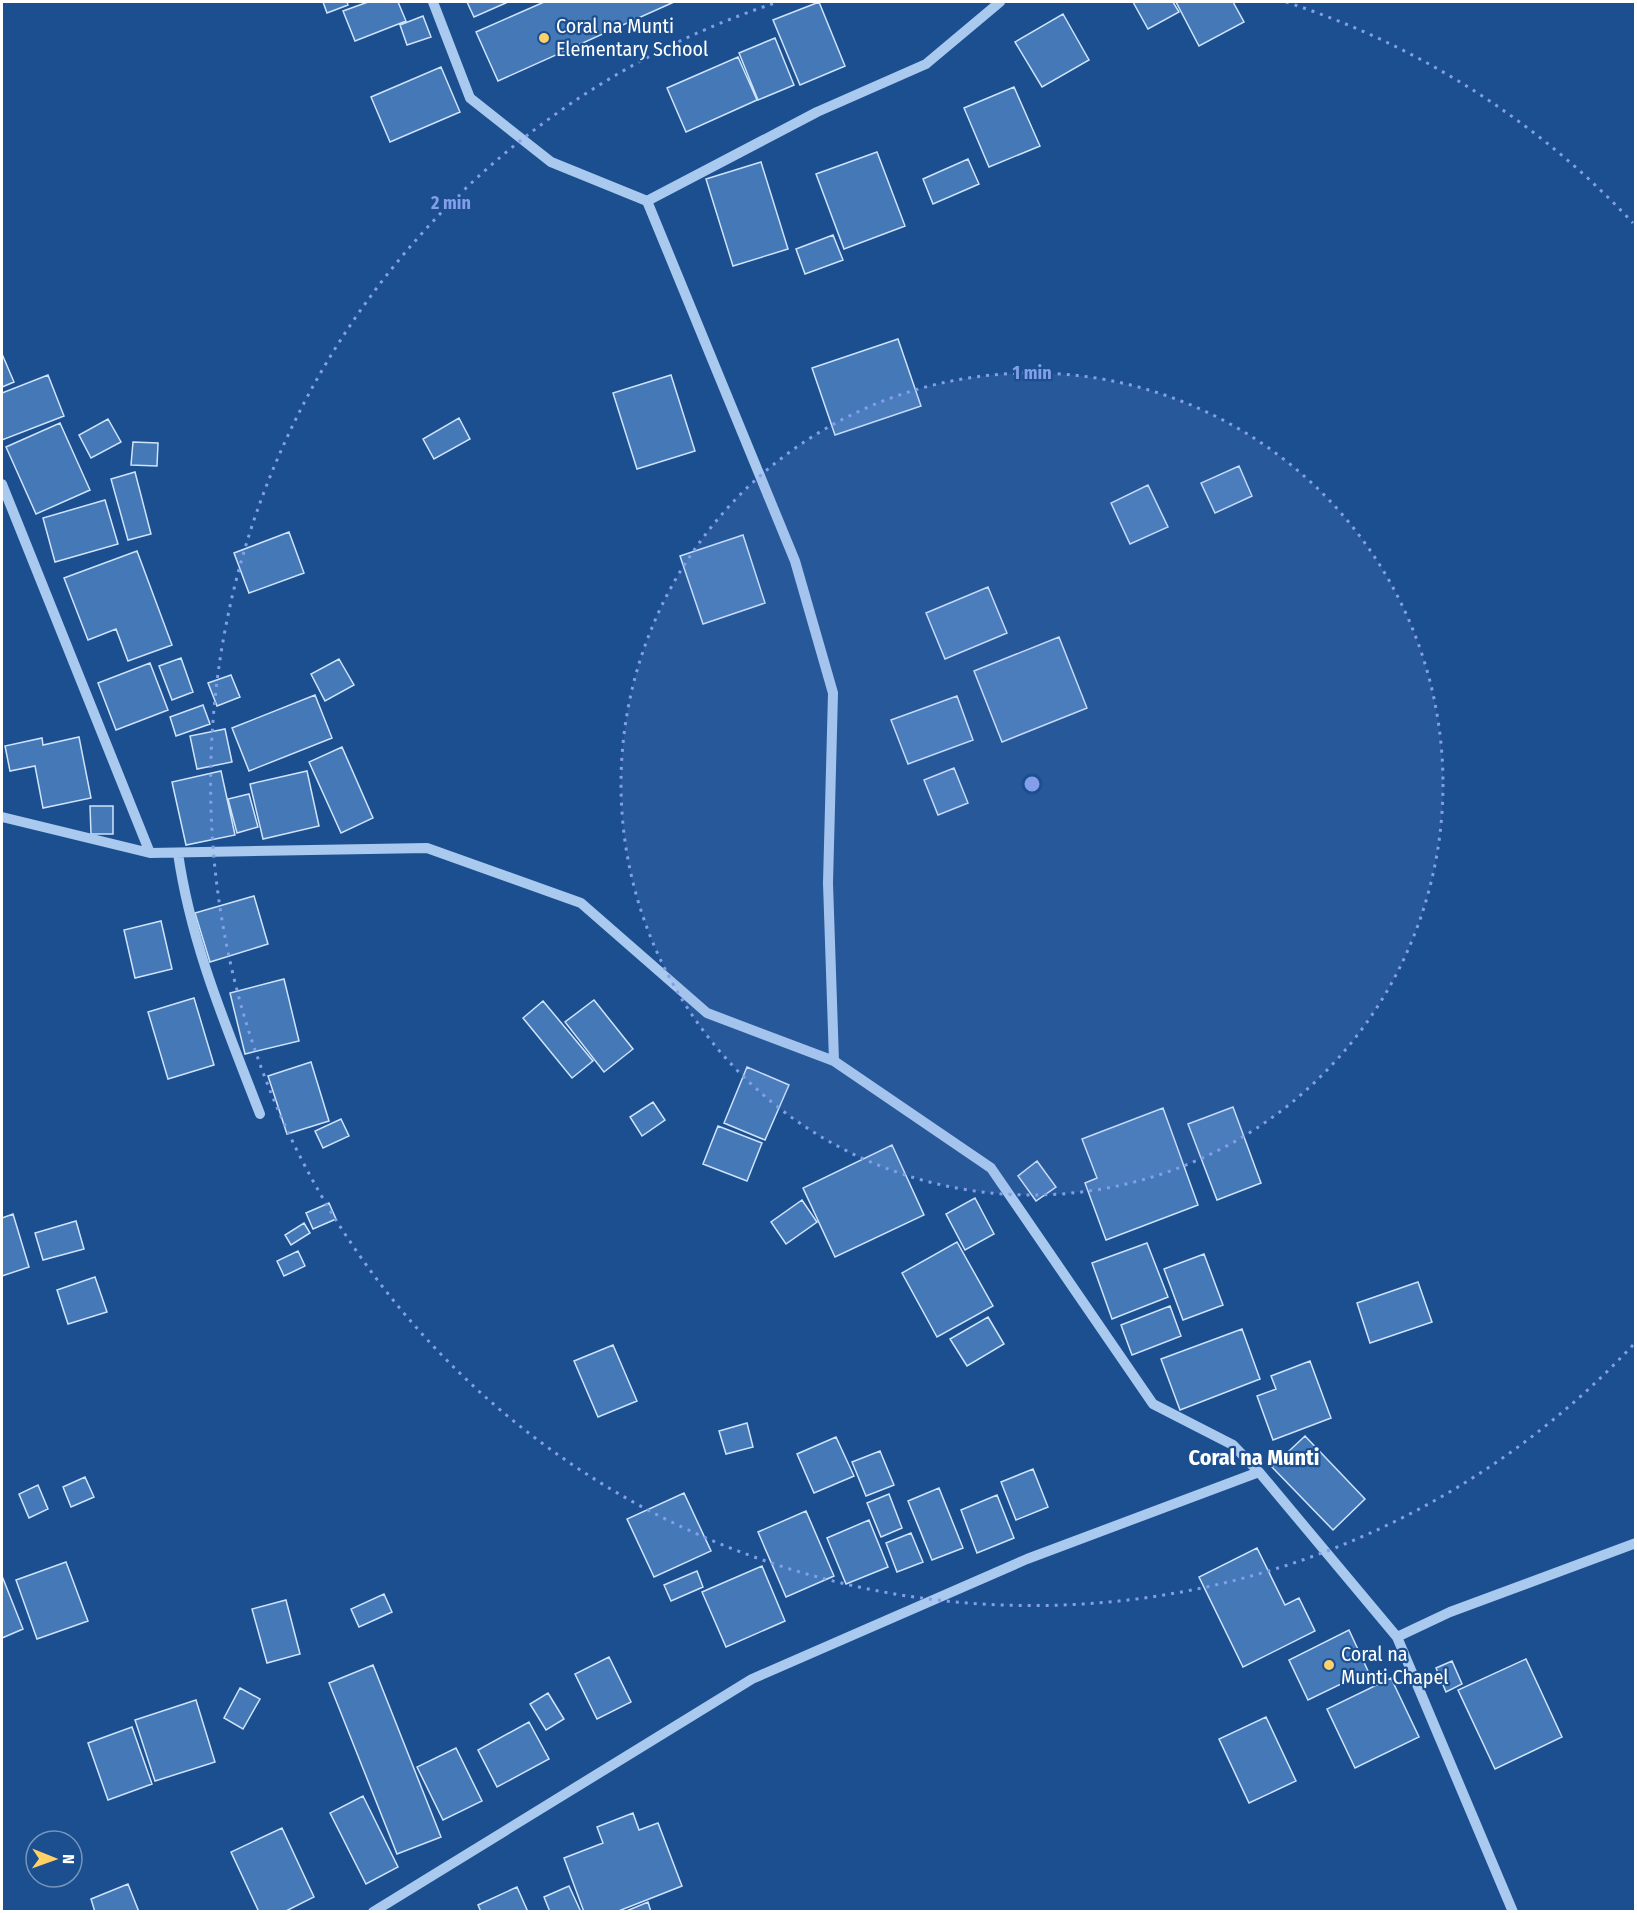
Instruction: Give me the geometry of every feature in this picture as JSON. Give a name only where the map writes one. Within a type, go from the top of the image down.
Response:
[{"type":"street","points":[[433,2],[470,98],[551,162],[647,201],[795,561],[833,693],[828,883],[834,1061]]},
{"type":"street","points":[[647,201],[817,112],[926,64],[1000,2]]},
{"type":"street","points":[[2,484],[150,852]]},
{"type":"street","points":[[2,817],[150,852],[427,848],[580,903],[707,1013],[834,1061],[991,1168],[1153,1404],[1233,1445],[1259,1472],[1397,1637],[1514,1911]]},
{"type":"street","points":[[178,853],[183,891],[196,945],[260,1114]]},
{"type":"street","points":[[373,1911],[752,1679],[1027,1559],[1259,1472]]},
{"type":"street","points":[[1397,1637],[1450,1612],[1635,1543]]},
{"type":"building","points":[[323,2],[347,2],[348,5],[327,13]]},
{"type":"building","points":[[368,2],[398,2],[406,21],[355,41],[343,11]]},
{"type":"building","points":[[467,2],[508,2],[474,17]]},
{"type":"building","name":"Coral na Munti Elementary School","points":[[544,2],[674,2],[498,81],[476,32]]},
{"type":"building","points":[[819,2],[845,66],[800,85],[773,20]]},
{"type":"building","points":[[1133,2],[1173,2],[1179,12],[1148,29]]},
{"type":"building","points":[[1176,2],[1233,2],[1244,22],[1199,46]]},
{"type":"building","points":[[1063,14],[1089,60],[1042,87],[1015,42]]},
{"type":"building","points":[[423,16],[431,37],[407,45],[400,25]]},
{"type":"building","points":[[775,38],[794,85],[758,100],[739,53]]},
{"type":"building","points":[[738,57],[757,100],[686,132],[667,88]]},
{"type":"building","points":[[441,67],[460,112],[390,142],[371,97]]},
{"type":"building","points":[[1014,87],[1040,146],[989,167],[964,108]]},
{"type":"building","points":[[877,152],[905,226],[844,249],[816,174]]},
{"type":"building","points":[[968,159],[979,184],[933,204],[923,179]]},
{"type":"building","points":[[761,162],[788,249],[733,266],[706,179]]},
{"type":"building","points":[[833,235],[843,260],[805,274],[796,249]]},
{"type":"building","points":[[898,339],[921,406],[835,435],[812,368]]},
{"type":"building","points":[[2,354],[14,382],[2,387]]},
{"type":"building","points":[[48,375],[64,416],[2,440],[2,393]]},
{"type":"building","points":[[671,375],[695,451],[637,469],[613,393]]},
{"type":"building","points":[[459,418],[470,439],[434,459],[423,439]]},
{"type":"building","points":[[108,419],[121,442],[91,458],[79,435]]},
{"type":"building","points":[[60,423],[90,490],[36,514],[6,447]]},
{"type":"building","points":[[133,442],[158,443],[157,466],[131,465]]},
{"type":"building","points":[[1239,466],[1252,496],[1215,513],[1201,483]]},
{"type":"building","points":[[135,472],[151,534],[128,540],[111,479]]},
{"type":"building","points":[[1148,485],[1168,527],[1130,544],[1111,503]]},
{"type":"building","points":[[105,500],[118,544],[55,562],[43,518]]},
{"type":"building","points":[[289,532],[304,573],[249,593],[234,553]]},
{"type":"building","points":[[743,535],[765,603],[703,624],[680,556]]},
{"type":"building","points":[[137,551],[172,645],[128,661],[116,629],[88,640],[64,578]]},
{"type":"building","points":[[988,587],[1007,633],[945,659],[926,613]]},
{"type":"building","points":[[1059,637],[1087,708],[1002,742],[974,671]]},
{"type":"building","points":[[181,658],[193,692],[172,700],[159,666]]},
{"type":"building","points":[[339,659],[354,685],[325,701],[311,674]]},
{"type":"building","points":[[150,663],[168,710],[116,730],[98,683]]},
{"type":"building","points":[[231,675],[240,697],[217,706],[208,683]]},
{"type":"building","points":[[315,695],[332,738],[249,771],[232,728]]},
{"type":"building","points":[[957,696],[973,740],[908,764],[891,720]]},
{"type":"building","points":[[203,705],[210,724],[176,736],[170,717]]},
{"type":"building","points":[[225,729],[232,762],[197,769],[190,736]]},
{"type":"building","points":[[79,737],[91,798],[43,808],[35,766],[10,771],[5,746],[42,738],[43,745]]},
{"type":"building","points":[[342,747],[373,818],[341,833],[309,762]]},
{"type":"building","points":[[954,768],[968,803],[938,815],[924,780]]},
{"type":"building","points":[[221,771],[235,835],[186,845],[172,782]]},
{"type":"building","points":[[307,771],[319,826],[263,839],[250,784]]},
{"type":"building","points":[[249,794],[258,827],[237,833],[228,799]]},
{"type":"building","points":[[90,806],[113,806],[113,834],[91,834]]},
{"type":"building","points":[[254,896],[268,944],[210,962],[195,913]]},
{"type":"building","points":[[161,921],[172,969],[135,978],[124,930]]},
{"type":"building","points":[[284,979],[299,1041],[245,1054],[230,993]]},
{"type":"building","points":[[194,998],[214,1065],[168,1079],[148,1012]]},
{"type":"building","points":[[594,1000],[633,1049],[604,1072],[565,1022]]},
{"type":"building","points":[[543,1001],[593,1061],[572,1078],[523,1018]]},
{"type":"building","points":[[311,1062],[329,1121],[287,1134],[268,1076]]},
{"type":"building","points":[[747,1067],[789,1085],[765,1140],[724,1123]]},
{"type":"building","points":[[653,1102],[665,1120],[642,1136],[630,1117]]},
{"type":"building","points":[[1233,1107],[1261,1183],[1217,1200],[1188,1124]]},
{"type":"building","points":[[1163,1108],[1198,1205],[1106,1240],[1085,1183],[1097,1178],[1082,1139]]},
{"type":"building","points":[[341,1119],[349,1136],[323,1148],[315,1131]]},
{"type":"building","points":[[718,1126],[762,1143],[747,1181],[703,1164]]},
{"type":"building","points":[[892,1145],[924,1215],[835,1257],[803,1188]]},
{"type":"building","points":[[1037,1161],[1056,1187],[1036,1201],[1018,1176]]},
{"type":"building","points":[[975,1198],[994,1234],[965,1250],[946,1214]]},
{"type":"building","points":[[802,1200],[817,1222],[786,1244],[771,1222]]},
{"type":"building","points":[[329,1203],[336,1219],[313,1229],[306,1213]]},
{"type":"building","points":[[13,1214],[29,1267],[2,1276],[2,1218]]},
{"type":"building","points":[[76,1221],[84,1249],[43,1260],[35,1233]]},
{"type":"building","points":[[304,1223],[310,1233],[291,1245],[285,1235]]},
{"type":"building","points":[[957,1242],[993,1306],[937,1337],[902,1273]]},
{"type":"building","points":[[1147,1243],[1168,1297],[1112,1319],[1092,1263]]},
{"type":"building","points":[[298,1251],[305,1266],[284,1276],[277,1261]]},
{"type":"building","points":[[1204,1254],[1223,1305],[1183,1320],[1164,1269]]},
{"type":"building","points":[[95,1277],[107,1312],[68,1324],[57,1290]]},
{"type":"building","points":[[1418,1282],[1432,1322],[1370,1343],[1357,1303]]},
{"type":"building","points":[[1170,1306],[1181,1336],[1132,1355],[1121,1325]]},
{"type":"building","points":[[988,1317],[1004,1344],[967,1366],[950,1339]]},
{"type":"building","points":[[1242,1329],[1260,1379],[1180,1410],[1161,1359]]},
{"type":"building","points":[[613,1345],[637,1401],[598,1417],[574,1361]]},
{"type":"building","points":[[1310,1361],[1331,1418],[1273,1440],[1257,1396],[1276,1389],[1271,1376]]},
{"type":"building","points":[[747,1423],[753,1447],[726,1454],[719,1431]]},
{"type":"building","points":[[1305,1436],[1365,1499],[1333,1530],[1272,1467]]},
{"type":"building","points":[[836,1437],[854,1476],[814,1493],[797,1454]]},
{"type":"building","points":[[880,1451],[894,1485],[866,1496],[852,1462]]},
{"type":"building","points":[[1033,1469],[1048,1507],[1016,1520],[1001,1482]]},
{"type":"building","points":[[85,1477],[94,1497],[71,1507],[63,1487]]},
{"type":"building","points":[[38,1485],[48,1509],[29,1518],[19,1494]]},
{"type":"building","points":[[939,1488],[963,1548],[932,1560],[908,1501]]},
{"type":"building","points":[[684,1493],[711,1551],[654,1577],[627,1519]]},
{"type":"building","points":[[889,1494],[902,1528],[881,1537],[867,1503]]},
{"type":"building","points":[[997,1495],[1014,1538],[977,1553],[961,1510]]},
{"type":"building","points":[[806,1511],[834,1576],[786,1597],[758,1532]]},
{"type":"building","points":[[869,1520],[888,1567],[846,1584],[827,1538]]},
{"type":"building","points":[[911,1533],[923,1562],[897,1572],[886,1543]]},
{"type":"building","points":[[1257,1548],[1285,1605],[1299,1598],[1315,1631],[1243,1667],[1199,1577]]},
{"type":"building","points":[[66,1562],[88,1621],[37,1639],[16,1580]]},
{"type":"building","points":[[762,1566],[785,1621],[726,1647],[702,1592]]},
{"type":"building","points":[[697,1571],[703,1587],[671,1601],[664,1585]]},
{"type":"building","points":[[2,1576],[23,1629],[2,1638]]},
{"type":"building","points":[[384,1594],[392,1612],[359,1627],[351,1609]]},
{"type":"building","points":[[286,1600],[300,1654],[267,1663],[252,1609]]},
{"type":"building","name":"Coral na Munti Chapel","points":[[1349,1630],[1368,1671],[1308,1700],[1289,1660]]},
{"type":"building","points":[[609,1657],[631,1702],[597,1719],[575,1674]]},
{"type":"building","points":[[1526,1659],[1562,1737],[1495,1769],[1458,1690]]},
{"type":"building","points":[[1452,1661],[1462,1684],[1446,1692],[1436,1668]]},
{"type":"building","points":[[373,1665],[441,1837],[397,1854],[329,1683]]},
{"type":"building","points":[[1391,1678],[1419,1737],[1355,1768],[1327,1709]]},
{"type":"building","points":[[240,1688],[260,1699],[243,1729],[224,1718]]},
{"type":"building","points":[[548,1693],[564,1719],[546,1730],[530,1704]]},
{"type":"building","points":[[196,1700],[215,1762],[155,1781],[135,1720]]},
{"type":"building","points":[[1266,1717],[1296,1781],[1249,1803],[1219,1739]]},
{"type":"building","points":[[529,1722],[549,1759],[497,1787],[478,1750]]},
{"type":"building","points":[[132,1727],[152,1784],[108,1800],[88,1743]]},
{"type":"building","points":[[456,1748],[482,1801],[443,1820],[417,1767]]},
{"type":"building","points":[[363,1796],[398,1867],[366,1884],[330,1813]]},
{"type":"building","points":[[633,1813],[639,1830],[658,1823],[682,1886],[616,1912],[584,1912],[564,1858],[603,1843],[597,1827]]},
{"type":"building","points":[[282,1828],[314,1897],[284,1912],[259,1912],[231,1852]]},
{"type":"building","points":[[128,1884],[139,1912],[95,1912],[91,1899]]},
{"type":"building","points":[[569,1886],[581,1912],[550,1912],[544,1897]]},
{"type":"building","points":[[517,1887],[528,1912],[481,1912],[478,1905]]},
{"type":"building","points":[[648,1902],[651,1912],[624,1912]]},
{"type":"place","name":"Coral na Munti Elementary School","points":[[544,38]]},
{"type":"place","name":"Coral na Munti Chapel","points":[[1329,1665]]},
{"type":"district","name":"Coral na Munti","points":[[1254,1457]]}]
